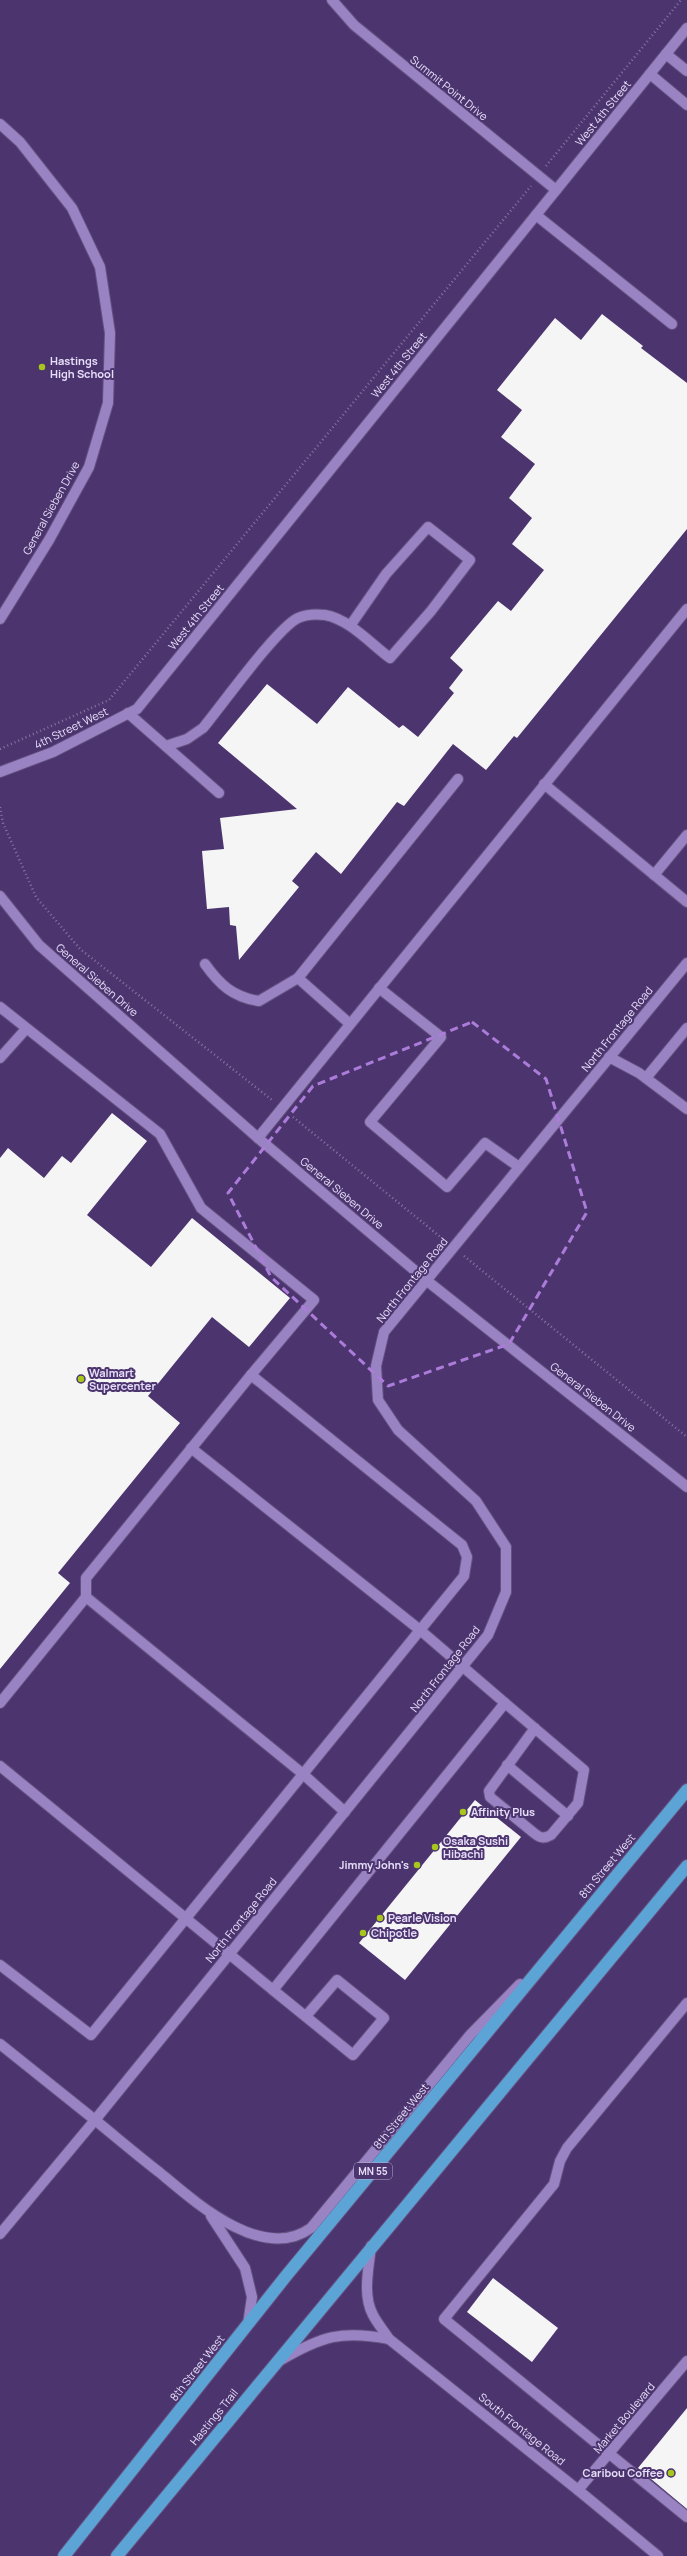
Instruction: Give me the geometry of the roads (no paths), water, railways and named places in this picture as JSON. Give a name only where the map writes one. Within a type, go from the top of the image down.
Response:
[{"type":"highway","name":"8th Street West","points":[[64,2556],[248,2324],[687,1790]]},
{"type":"highway","points":[[372,2246],[687,1866]]},
{"type":"highway","name":"Hastings Trail","points":[[117,2556],[372,2246]]},
{"type":"street","name":"Summit Point Drive","points":[[332,0],[354,25],[556,190]]},
{"type":"street","name":"West 4th Street","points":[[128,713],[137,709],[687,28]]},
{"type":"street","points":[[666,54],[687,71]]},
{"type":"street","points":[[650,74],[687,105]]},
{"type":"street","name":"General Sieben Drive","points":[[0,124],[20,142],[72,208],[100,267],[110,333],[108,403],[89,467],[49,540],[0,619]]},
{"type":"street","points":[[536,215],[672,324]]},
{"type":"street","points":[[166,746],[187,738],[203,728],[279,635],[298,618],[309,614],[326,615],[350,626],[390,658],[432,611],[470,560],[428,527],[386,574],[350,626]]},
{"type":"street","points":[[258,1138],[687,608]]},
{"type":"street","points":[[128,713],[219,793]]},
{"type":"street","name":"4th Street West","points":[[0,772],[53,752],[128,713]]},
{"type":"street","points":[[205,964],[227,990],[245,999],[259,1001],[298,978],[458,779]]},
{"type":"street","points":[[544,784],[687,902]]},
{"type":"street","points":[[654,875],[687,835]]},
{"type":"street","name":"General Sieben Drive","points":[[0,896],[39,945],[258,1138],[426,1280],[687,1487]]},
{"type":"street","name":"North Frontage Road","points":[[0,2234],[95,2120],[488,1634],[506,1592],[506,1547],[476,1502],[398,1430],[378,1400],[376,1366],[384,1332],[687,963]]},
{"type":"street","points":[[298,978],[350,1024]]},
{"type":"street","points":[[380,988],[441,1037],[370,1122],[447,1187],[485,1143],[519,1167]]},
{"type":"street","points":[[0,1007],[160,1134],[201,1208],[314,1300],[191,1448],[86,1578],[86,1597],[0,1703]]},
{"type":"street","points":[[646,1078],[687,1028]]},
{"type":"street","points":[[0,1058],[26,1029]]},
{"type":"street","points":[[609,1057],[646,1078],[687,1109]]},
{"type":"street","points":[[0,1965],[91,2035],[464,1576],[467,1557],[462,1545],[252,1375]]},
{"type":"street","points":[[191,1448],[420,1630],[462,1667],[535,1728],[584,1770],[578,1803],[551,1835],[540,1838],[490,1797],[489,1791],[535,1728]]},
{"type":"street","points":[[86,1597],[303,1774],[345,1812]]},
{"type":"street","points":[[273,1990],[505,1703]]},
{"type":"street","points":[[507,1765],[568,1816]]},
{"type":"street","points":[[0,1766],[353,2055],[384,2018],[337,1980],[306,2016]]},
{"type":"street","points":[[0,2044],[210,2214],[258,2236],[290,2237],[303,2234],[311,2228],[470,2036],[561,1943]]},
{"type":"street","points":[[687,2003],[567,2148],[560,2161],[554,2184],[444,2319],[687,2517]]},
{"type":"street","points":[[210,2214],[245,2268],[252,2297],[248,2324]]},
{"type":"street","name":"South Frontage Road","points":[[372,2246],[367,2278],[369,2298],[372,2314],[389,2338],[658,2556]]},
{"type":"street","name":"South Frontage Road","points":[[275,2364],[311,2343],[329,2337],[366,2334],[389,2338]]},
{"type":"street","name":"Market Boulevard","points":[[578,2490],[687,2361]]},
{"type":"place","name":"Hastings High School","points":[[42,367]]},
{"type":"place","name":"Walmart Supercenter","points":[[81,1379]]},
{"type":"place","name":"Affinity Plus","points":[[463,1812]]},
{"type":"place","name":"Osaka Sushi Hibachi","points":[[435,1847]]},
{"type":"place","name":"Jimmy John's","points":[[417,1865]]},
{"type":"place","name":"Pearle Vision","points":[[380,1918]]},
{"type":"place","name":"Chipotle","points":[[363,1933]]},
{"type":"place","name":"Caribou Coffee","points":[[671,2473]]}]
